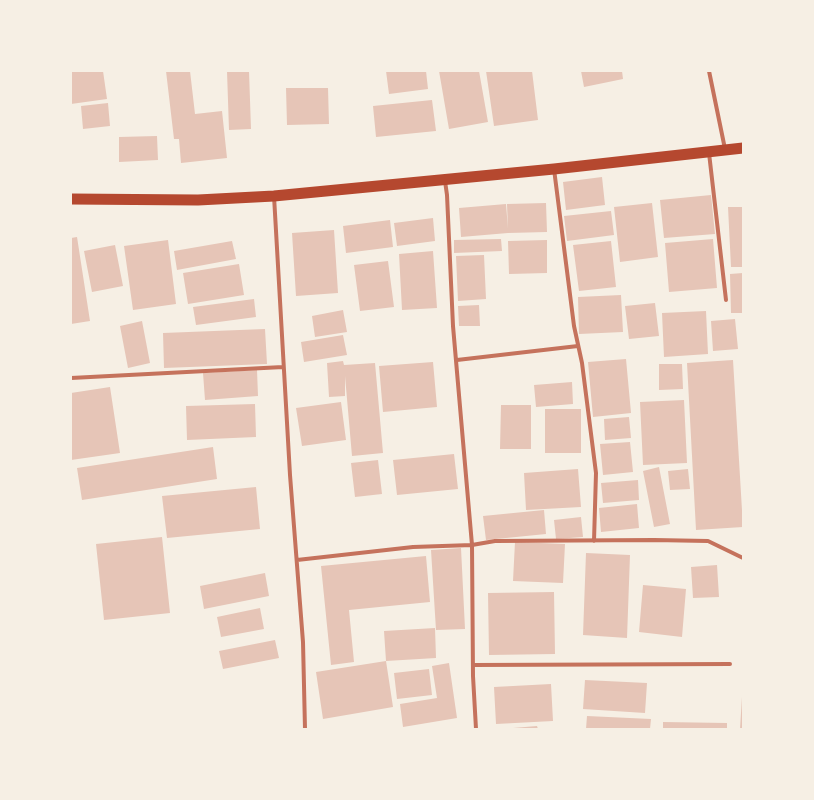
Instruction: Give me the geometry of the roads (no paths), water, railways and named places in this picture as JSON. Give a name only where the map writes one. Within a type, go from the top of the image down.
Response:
[{"type":"highway","points":[[71,199],[198,200],[274,196],[554,169],[708,150],[743,148]]},
{"type":"street","points":[[709,71],[725,149]]},
{"type":"street","points":[[708,150],[726,300]]},
{"type":"street","points":[[554,169],[574,326],[582,363],[596,473],[594,541]]},
{"type":"street","points":[[445,179],[453,326],[472,545],[473,665],[476,729]]},
{"type":"street","points":[[274,196],[290,476],[303,642],[305,729]]},
{"type":"street","points":[[456,360],[578,346]]},
{"type":"street","points":[[71,378],[283,366]]},
{"type":"street","points":[[297,560],[413,547],[472,545],[495,541],[654,540],[708,541],[743,558]]},
{"type":"street","points":[[473,665],[730,664]]}]
